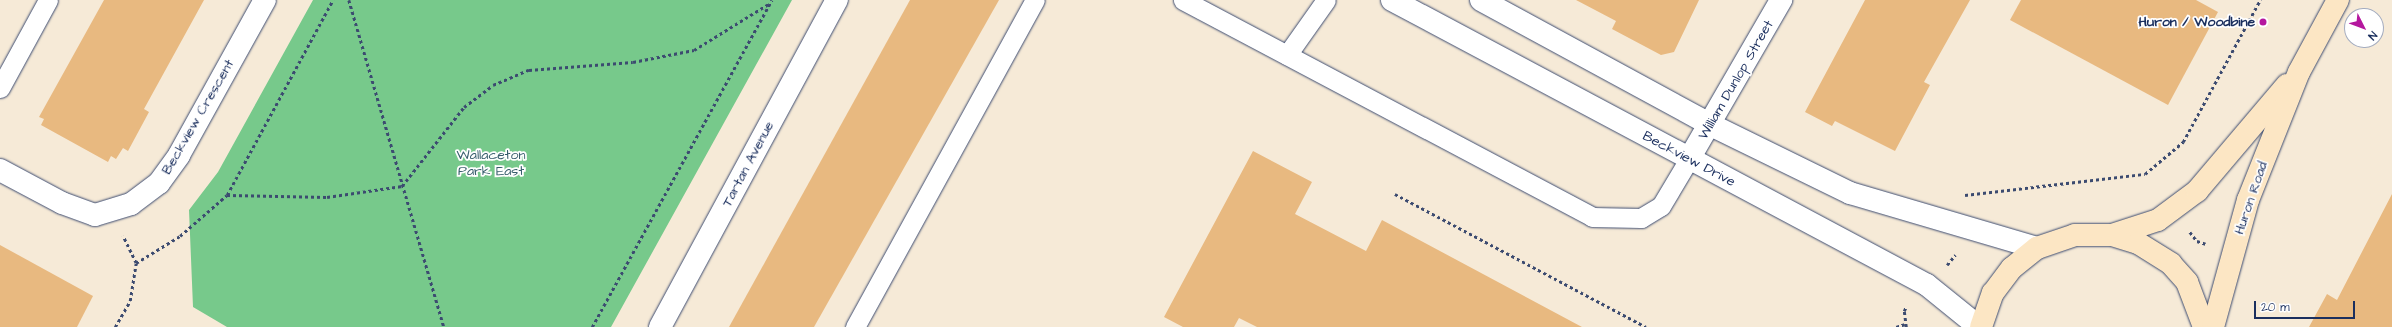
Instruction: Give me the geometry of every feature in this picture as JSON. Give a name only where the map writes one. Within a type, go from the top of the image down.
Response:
[{"type":"main road","name":"Huron Road","points":[[2213,327],[2248,200],[2299,72],[2338,0]]},
{"type":"main road","name":"Huron Road","points":[[2112,235],[2158,220],[2197,191],[2299,72]]},
{"type":"main road","points":[[1980,327],[1993,293],[2012,268],[2037,248],[2075,235],[2112,235],[2138,242],[2171,264],[2187,282],[2204,327]]},
{"type":"street","name":"Beckview Crescent","points":[[0,170],[77,210],[95,215],[111,212],[145,194],[170,168],[265,0]]},
{"type":"street","name":"Tartan Avenue","points":[[660,327],[837,0]]},
{"type":"street","name":"Beckview Drive","points":[[1392,0],[1689,160],[1927,285],[1980,327]]},
{"type":"street","points":[[1481,0],[1711,125],[1850,193],[2037,248]]},
{"type":"street","name":"William Dunlop Street","points":[[1689,160],[1711,125],[1781,0]]},
{"type":"lane","points":[[0,88],[48,0]]},
{"type":"lane","points":[[855,327],[1035,0]]},
{"type":"lane","points":[[1183,0],[1592,217],[1641,218],[1661,206],[1689,160]]},
{"type":"lane","points":[[1287,55],[1326,0]]},
{"type":"path","points":[[136,263],[180,236],[227,195],[333,0]]},
{"type":"path","points":[[349,0],[444,327]]},
{"type":"path","points":[[592,327],[772,0]]},
{"type":"path","points":[[1965,195],[2145,174],[2183,142],[2260,0]]},
{"type":"path","points":[[227,195],[327,197],[402,186],[464,106],[493,85],[529,70],[633,62],[694,50],[770,3]]},
{"type":"path","points":[[1395,194],[1646,327]]},
{"type":"path","points":[[111,212],[136,263],[130,302],[115,327]]},
{"type":"path","points":[[2186,227],[2197,241],[2210,245]]},
{"type":"path","points":[[1896,327],[1906,326],[1904,311],[1910,302]]},
{"type":"green space","name":"Wallaceton Park East","points":[[313,0],[792,0],[611,327],[227,327],[193,307],[189,210],[218,172]]},
{"type":"building","points":[[104,0],[204,0],[144,109],[149,112],[128,151],[123,148],[116,159],[111,156],[108,162],[41,125],[44,119],[39,117]]},
{"type":"building","points":[[910,0],[999,0],[814,327],[729,327]]},
{"type":"building","points":[[1576,0],[1699,0],[1674,52],[1661,55],[1612,29],[1616,21]]},
{"type":"building","points":[[1865,0],[1970,0],[1924,82],[1930,85],[1895,151],[1835,121],[1832,126],[1805,112]]},
{"type":"building","points":[[2021,0],[2196,0],[2218,12],[2168,105],[2010,20]]},
{"type":"building","points":[[1253,151],[1312,182],[1295,214],[1366,251],[1382,220],[1582,327],[1257,327],[1239,318],[1234,327],[1183,327],[1164,317]]},
{"type":"building","points":[[2392,194],[2392,327],[2309,327],[2327,294],[2337,300]]},
{"type":"building","points":[[0,245],[93,296],[77,327],[0,327]]},
{"type":"place","name":"Huron / Woodbine","points":[[2263,22]]}]
